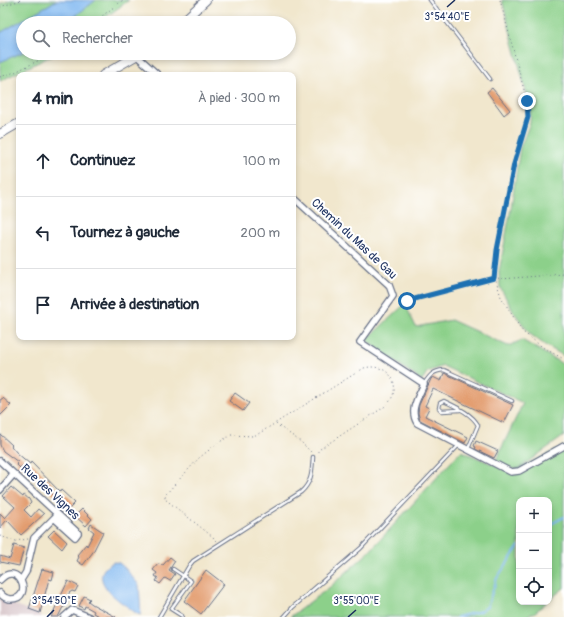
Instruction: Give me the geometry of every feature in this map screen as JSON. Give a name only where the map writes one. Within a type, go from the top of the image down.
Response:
[{"type":"street","points":[[189,16],[206,0]]},
{"type":"street","points":[[108,72],[129,60]]},
{"type":"street","points":[[144,60],[155,72]]},
{"type":"street","points":[[0,134],[16,125]]},
{"type":"street","name":"Chemin du Mas de Gau","points":[[296,200],[389,284],[393,296],[360,342],[424,384]]},
{"type":"street","points":[[424,384],[413,410],[417,423],[512,472],[519,471],[564,446]]},
{"type":"street","name":"Rue des Vignes","points":[[0,461],[56,516],[34,538],[34,541]]},
{"type":"street","points":[[0,490],[14,474]]},
{"type":"street","points":[[0,593],[9,599],[17,597],[22,591],[21,580],[26,572],[34,541]]},
{"type":"street","points":[[0,580],[10,574],[21,580]]},
{"type":"street","points":[[64,617],[72,610],[88,617]]},
{"type":"lane","points":[[430,0],[490,79]]},
{"type":"lane","points":[[424,384],[430,375],[436,370],[444,370],[512,401]]},
{"type":"lane","points":[[460,410],[442,411],[439,408],[440,403],[444,401],[468,414],[478,425],[468,449]]},
{"type":"lane","points":[[284,617],[293,607],[361,548],[460,445]]},
{"type":"lane","points":[[159,617],[194,562],[308,486],[311,478],[313,457]]},
{"type":"lane","points":[[173,568],[191,581],[171,609],[182,616]]},
{"type":"path","points":[[0,7],[21,0]]},
{"type":"path","points":[[102,16],[123,0]]},
{"type":"path","points":[[500,0],[527,101],[528,117],[514,164],[497,250],[494,278],[501,297],[523,332],[545,349],[564,359]]},
{"type":"path","points":[[0,77],[15,72],[40,60]]},
{"type":"path","points":[[393,296],[407,301],[494,278],[501,279],[564,274]]},
{"type":"path","points":[[218,547],[213,537],[168,503],[165,499],[165,495],[199,458],[218,443],[232,435],[253,436],[258,434],[364,368],[377,367],[389,375],[395,382],[396,390],[394,398],[387,405],[320,449],[313,457]]},
{"type":"path","points":[[276,423],[302,442],[311,451],[313,457]]},
{"type":"path","points":[[0,536],[15,541],[28,539],[34,541]]},
{"type":"shaded area","points":[[0,599],[41,615],[41,617],[0,617]]},
{"type":"green space","points":[[11,0],[57,0],[29,16],[16,16],[16,24],[0,33],[0,4]]},
{"type":"green space","points":[[96,0],[129,0],[107,16],[75,16]]},
{"type":"green space","points":[[502,0],[564,0],[564,356],[530,334],[513,311],[500,287],[499,272],[520,148],[530,123],[531,106]]},
{"type":"green space","points":[[16,55],[16,60],[43,60],[0,81],[0,62]]},
{"type":"green space","points":[[405,304],[416,327],[451,320],[508,346],[522,340],[561,363],[564,366],[564,436],[519,468],[512,469],[495,462],[523,403],[443,366],[427,372],[422,381],[366,340]]},
{"type":"green space","points":[[564,446],[564,588],[552,598],[552,497],[516,497],[516,605],[543,605],[534,613],[524,617],[290,617],[330,587],[369,552],[461,451],[512,472]]},
{"type":"water","points":[[57,0],[96,0],[75,16],[29,16]]},
{"type":"water","points":[[16,24],[16,55],[0,62],[0,33]]},
{"type":"water","points":[[114,562],[119,563],[125,568],[139,585],[141,615],[134,612],[116,598],[105,586],[102,580],[102,573],[106,567]]},
{"type":"building","points":[[492,88],[510,110],[504,115],[487,92]]},
{"type":"building","points":[[444,373],[513,405],[504,423],[433,389],[425,406],[429,408],[425,416],[468,437],[465,443],[420,420],[418,413],[419,405],[431,379],[433,377],[441,381]]},
{"type":"building","points":[[235,393],[249,403],[243,411],[229,401]]},
{"type":"building","points":[[3,398],[11,405],[0,416],[0,400]]},
{"type":"building","points":[[0,434],[12,445],[11,446],[17,453],[30,464],[31,462],[60,492],[61,490],[75,503],[69,509],[22,466],[20,468],[16,464],[18,462],[3,451],[0,445]]},
{"type":"building","points":[[476,441],[498,451],[494,458],[475,449],[476,447],[474,446]]},
{"type":"building","points":[[11,487],[23,497],[24,495],[29,499],[31,503],[24,510],[31,517],[38,509],[44,514],[21,535],[7,520],[0,528],[0,513],[5,518],[15,507],[3,496]]},
{"type":"building","points":[[82,509],[92,519],[86,526],[75,516]]},
{"type":"building","points":[[91,524],[103,532],[93,552],[83,565],[77,561],[79,557],[77,555],[86,544],[87,546],[94,532],[89,528]]},
{"type":"building","points":[[54,530],[67,542],[62,549],[48,536]]},
{"type":"building","points":[[14,545],[24,548],[19,566],[0,562],[0,556],[10,559]]},
{"type":"building","points":[[170,557],[175,561],[169,570],[175,574],[170,581],[165,578],[160,584],[156,581],[158,578],[155,576],[157,573],[153,570],[158,564],[163,565]]},
{"type":"building","points":[[42,569],[54,572],[52,580],[49,579],[40,613],[29,609]]},
{"type":"building","points":[[206,570],[224,584],[201,614],[184,601]]},
{"type":"building","points":[[68,581],[78,586],[75,592],[72,591],[69,593],[65,601],[68,602],[65,607],[63,607],[58,617],[51,617]]},
{"type":"building","points":[[84,596],[90,599],[88,601],[92,604],[116,617],[100,617],[93,613],[94,611],[85,606],[84,609],[79,606]]},
{"type":"waterway","points":[[552,523],[564,517]]},
{"type":"waterway","points":[[457,617],[481,611],[487,607],[497,578],[516,550]]},
{"type":"route","points":[[407,301],[494,278],[497,250],[514,164],[528,117],[527,101]]}]
